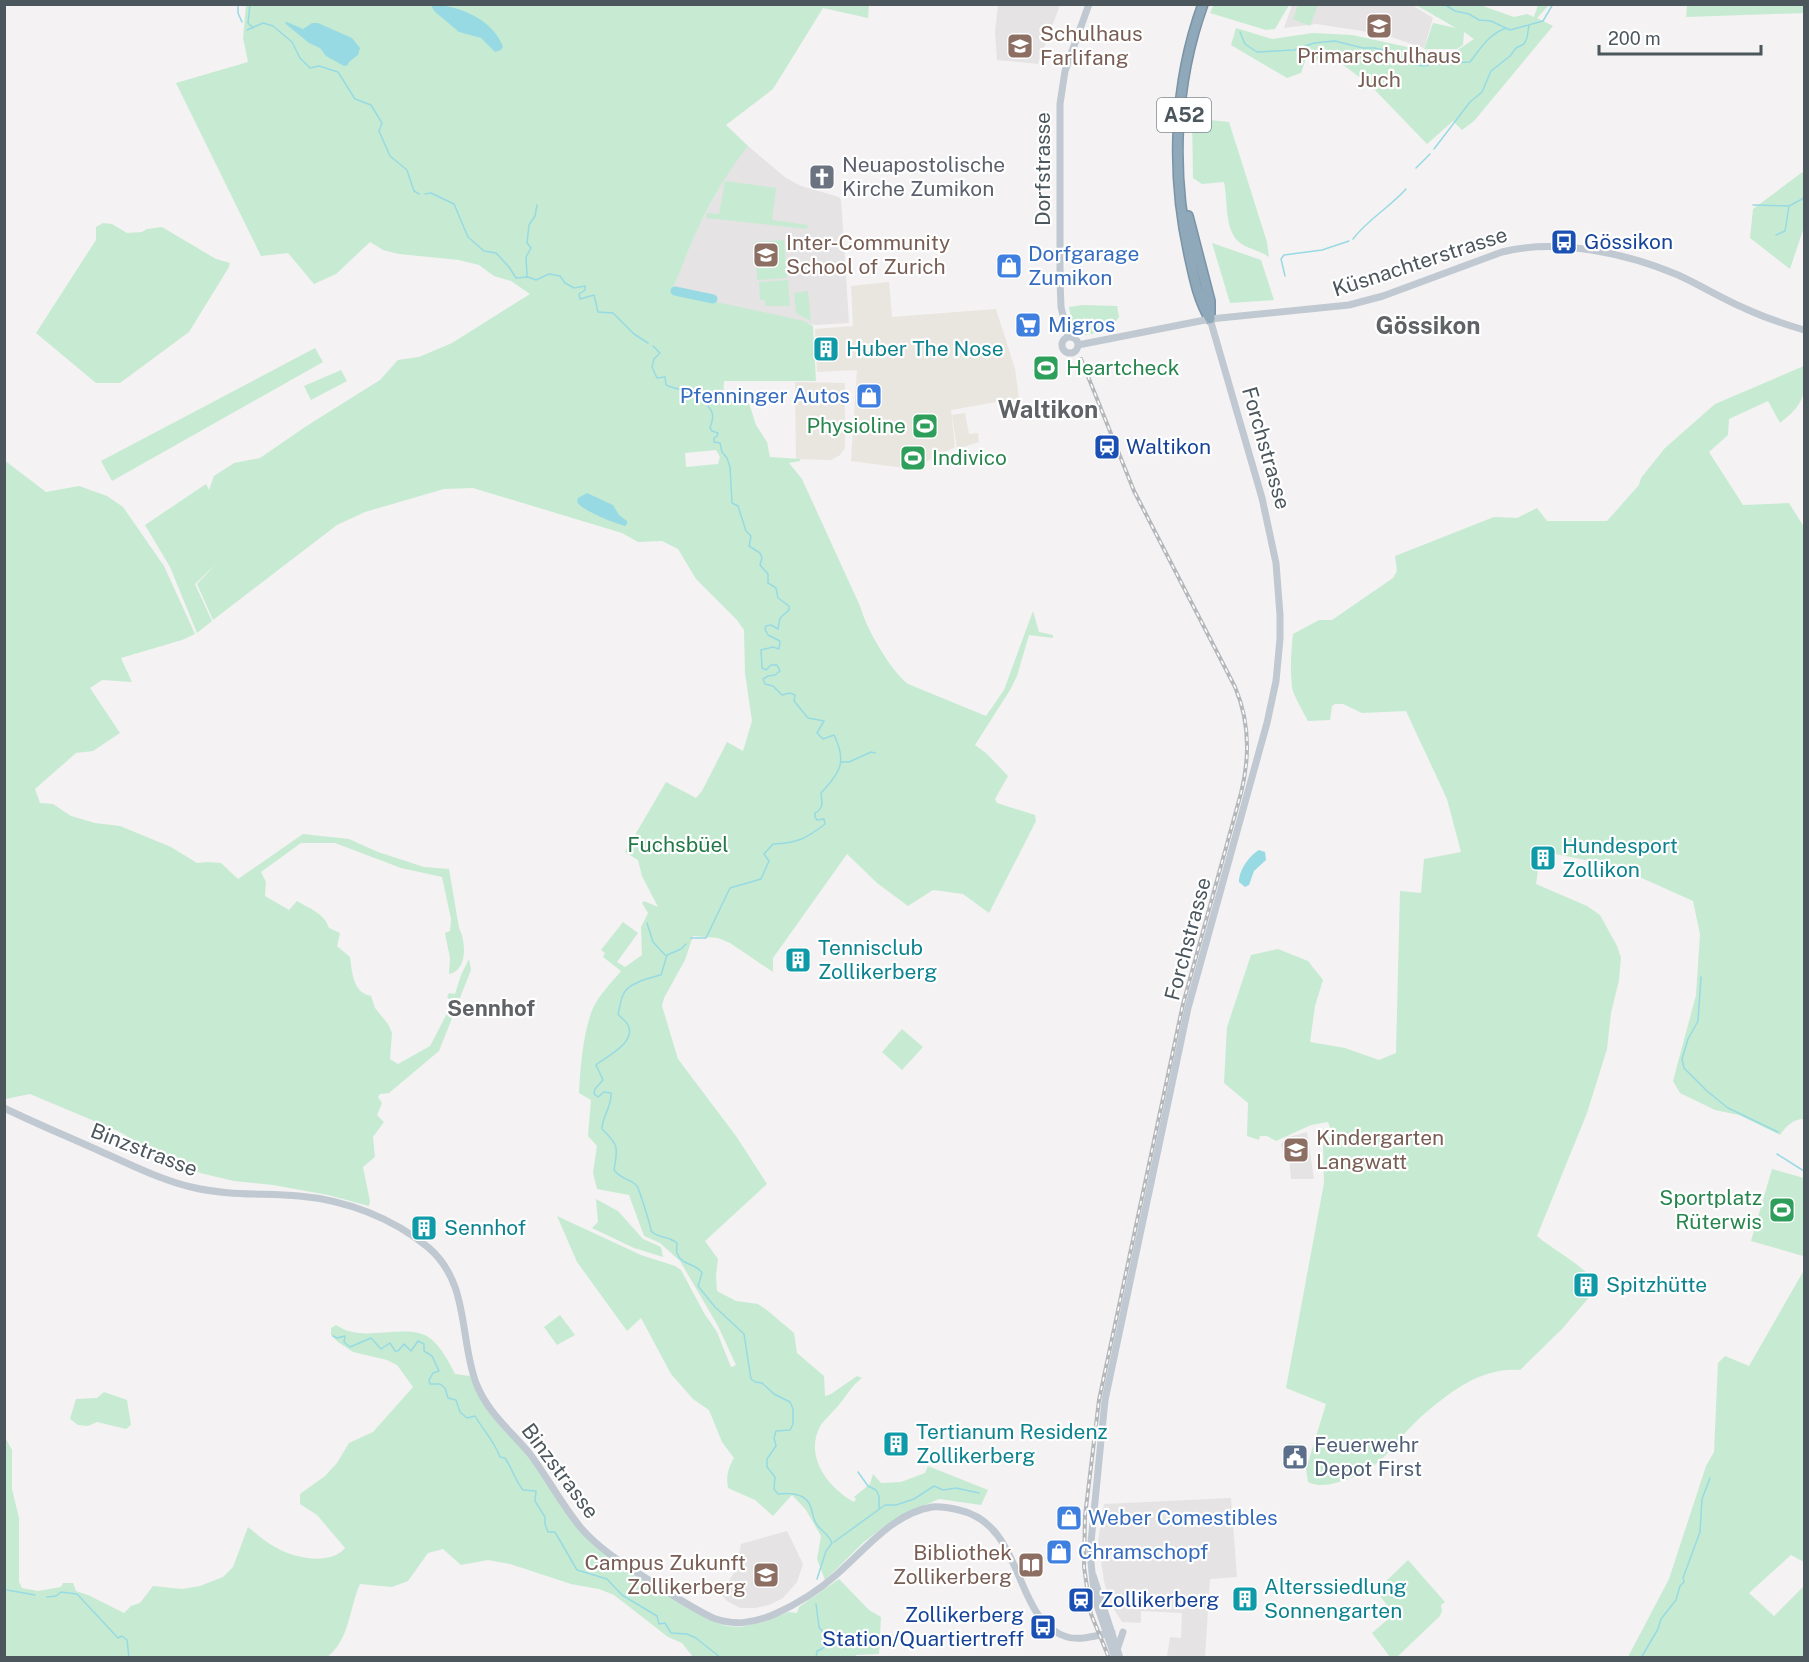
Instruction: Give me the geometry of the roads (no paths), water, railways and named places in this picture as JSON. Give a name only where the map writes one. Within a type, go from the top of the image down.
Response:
[{"type":"highway","name":"Forchstrasse","points":[[1206,4],[1188,79],[1184,112],[1183,155],[1188,216],[1210,301],[1210,319]]},
{"type":"main road","name":"Dorfstrasse","points":[[1078,345],[1075,351],[1070,353],[1063,348],[1063,343],[1068,337],[1061,307],[1059,104],[1065,71],[1089,4]]},
{"type":"main road","name":"Küsnachterstrasse","points":[[1210,319],[1349,305],[1383,296],[1502,252],[1549,245],[1615,256],[1667,271],[1743,308],[1804,330]]},
{"type":"main road","points":[[1068,337],[1074,338],[1078,345],[1210,319]]},
{"type":"main road","name":"Forchstrasse","points":[[1117,1655],[1109,1633],[1090,1552],[1104,1410],[1112,1360],[1188,1008],[1264,734],[1276,681],[1279,654],[1281,615],[1274,550],[1264,506],[1210,319]]},
{"type":"main road","name":"Binzstrasse","points":[[4,1108],[165,1179],[212,1192],[299,1196],[339,1203],[378,1216],[419,1241],[438,1258],[454,1283],[463,1310],[473,1374],[489,1409],[531,1456],[586,1533],[611,1555],[701,1613],[721,1621],[738,1624],[756,1621],[779,1612],[824,1585],[888,1528],[902,1519],[932,1507],[943,1507],[964,1511],[977,1517],[999,1536],[1009,1552],[1035,1609],[1051,1628],[1073,1638],[1109,1633]]},
{"type":"main road","points":[[1117,1655],[1123,1632]]},
{"type":"water","points":[[431,5],[452,7],[474,16],[492,29],[503,47],[495,52],[481,38],[459,32],[434,11]]},
{"type":"water","points":[[285,23],[303,29],[312,23],[318,23],[352,38],[360,48],[358,55],[344,66],[326,56],[320,48],[309,43]]},
{"type":"water","points":[[587,493],[613,505],[627,524],[625,526],[592,513],[580,505],[577,502],[578,498]]},
{"type":"water","points":[[1259,850],[1265,852],[1266,860],[1254,871],[1249,885],[1245,887],[1239,882],[1241,873],[1248,860]]},
{"type":"waterway","points":[[238,4],[238,13],[242,22]]},
{"type":"waterway","points":[[250,4],[248,23],[253,28]]},
{"type":"waterway","points":[[1444,4],[1455,11],[1469,14],[1479,20],[1491,21],[1510,30],[1543,21],[1553,4]]},
{"type":"waterway","points":[[247,30],[263,23],[273,26],[292,42],[300,58],[310,68],[319,66],[338,72],[355,99],[371,105],[382,123],[379,131],[390,156],[407,170],[414,191],[419,194]]},
{"type":"waterway","points":[[1434,149],[1470,102],[1482,92],[1491,71],[1510,56],[1516,48],[1524,44],[1529,25]]},
{"type":"waterway","points":[[1240,32],[1245,44],[1257,52],[1294,50],[1314,43],[1335,41],[1363,48],[1384,50],[1417,65],[1425,66],[1470,62],[1490,38],[1506,28]]},
{"type":"waterway","points":[[1416,168],[1430,154]]},
{"type":"waterway","points":[[1353,239],[1365,225],[1406,189]]},
{"type":"waterway","points":[[425,194],[431,193],[454,204],[468,237],[484,251],[496,253],[516,278],[528,277],[536,280],[549,274],[560,276],[565,283],[574,288],[585,286],[585,290],[579,294],[580,299],[594,295],[598,312],[613,313],[634,334],[648,343]]},
{"type":"waterway","points":[[1753,205],[1789,206],[1804,198]]},
{"type":"waterway","points":[[527,276],[526,257],[531,248],[527,243],[529,225],[535,216],[537,205]]},
{"type":"waterway","points":[[1776,235],[1785,231],[1789,206]]},
{"type":"waterway","points":[[1285,276],[1281,259],[1284,255],[1322,250],[1349,241]]},
{"type":"waterway","points":[[675,291],[713,299]]},
{"type":"waterway","points":[[653,346],[660,353],[654,359],[652,367],[657,378],[665,377],[666,385],[700,395],[712,412],[713,419],[710,428],[718,433],[714,442],[720,443],[730,467],[732,503],[738,506],[746,531],[751,536],[749,546],[760,553],[762,558],[760,565],[768,574],[768,583],[776,588],[778,598],[789,606],[789,610],[780,618],[778,629],[771,625],[766,626],[765,629],[768,635],[780,641],[779,649],[773,647],[761,650],[762,668],[766,670],[771,665],[777,665],[780,671],[763,679],[765,684],[773,686],[782,695],[790,693],[795,695],[794,701],[808,718],[824,721],[817,733],[823,739],[834,735],[841,760],[837,773],[821,793],[821,807],[815,813],[817,820],[824,819],[825,824],[801,839],[789,843],[773,844],[764,854],[769,861],[761,879],[730,888],[706,938],[691,938]]},
{"type":"waterway","points":[[841,762],[849,762],[871,752],[875,753]]},
{"type":"waterway","points":[[647,923],[653,942],[665,955]]},
{"type":"waterway","points":[[686,944],[681,949],[667,955],[661,975],[639,982],[625,991],[618,1014],[628,1025],[630,1032],[619,1049],[596,1065],[603,1080],[595,1089],[594,1094],[598,1097],[604,1092],[611,1093],[602,1129],[616,1147],[614,1170],[637,1186],[651,1231],[677,1243],[679,1257],[697,1267],[702,1273],[698,1286],[715,1307],[744,1334],[751,1379],[762,1383],[774,1394],[790,1402],[793,1409],[793,1424],[790,1430],[776,1431],[774,1438],[776,1446],[767,1459],[767,1467],[775,1477],[774,1489],[778,1494],[795,1494],[803,1497],[810,1506],[815,1522],[832,1543],[826,1551],[817,1579]]},
{"type":"waterway","points":[[1701,977],[1698,1021],[1688,1039],[1682,1059],[1684,1068],[1728,1108],[1778,1132]]},
{"type":"waterway","points":[[1777,1154],[1804,1171]]},
{"type":"waterway","points":[[333,1336],[337,1338],[345,1336],[344,1342],[350,1347],[371,1338],[381,1349],[390,1343],[395,1351],[398,1351],[404,1344],[411,1351],[418,1341],[424,1344],[424,1351],[432,1356],[439,1371],[433,1373],[429,1380],[430,1384],[440,1384],[445,1388],[448,1398],[456,1400],[460,1412],[467,1418],[475,1416],[500,1457],[505,1458],[523,1490],[536,1491],[535,1501],[545,1517],[548,1532],[555,1532],[577,1570],[607,1579],[622,1595],[657,1616],[659,1624],[665,1623],[671,1633],[687,1634],[696,1638],[721,1658]]},
{"type":"waterway","points":[[858,1472],[868,1486],[876,1490],[879,1496],[879,1509]]},
{"type":"waterway","points":[[1641,1658],[1658,1629],[1661,1619],[1676,1600],[1680,1586],[1684,1582],[1683,1578],[1700,1532],[1702,1499],[1710,1478]]},
{"type":"waterway","points":[[834,1542],[885,1505],[896,1505],[914,1499],[934,1486],[943,1490],[956,1488],[979,1493]]},
{"type":"waterway","points":[[7,1590],[35,1595]]},
{"type":"waterway","points":[[47,1597],[56,1596],[61,1592],[77,1594],[118,1638],[122,1636],[127,1640],[129,1658]]},
{"type":"waterway","points":[[816,1604],[819,1627],[827,1638],[827,1643],[817,1651],[816,1658]]},
{"type":"railway","points":[[1081,359],[1134,491],[1235,687],[1244,713],[1247,740],[1246,766],[1241,793],[1183,1004],[1099,1400],[1085,1516],[1084,1567],[1091,1614],[1109,1658]]},
{"type":"place","name":"Primarschulhaus Juch","points":[[1379,26]]},
{"type":"place","name":"Schulhaus Farlifang","points":[[1020,46]]},
{"type":"place","name":"Neuapostolische Kirche Zumikon","points":[[822,177]]},
{"type":"place","name":"Gössikon","points":[[1564,242]]},
{"type":"place","name":"Inter-Community School of Zurich","points":[[766,255]]},
{"type":"place","name":"Dorfgarage Zumikon","points":[[1009,266]]},
{"type":"place","name":"Migros","points":[[1028,325]]},
{"type":"place","name":"Huber The Nose","points":[[826,349]]},
{"type":"place","name":"Heartcheck","points":[[1046,368]]},
{"type":"place","name":"Pfenninger Autos","points":[[869,396]]},
{"type":"place","name":"Physioline","points":[[925,426]]},
{"type":"place","name":"Waltikon","points":[[1107,447]]},
{"type":"place","name":"Indivico","points":[[913,458]]},
{"type":"place","name":"Hundesport Zollikon","points":[[1543,858]]},
{"type":"place","name":"Tennisclub Zollikerberg","points":[[798,960]]},
{"type":"place","name":"Kindergarten Langwatt","points":[[1296,1150]]},
{"type":"place","name":"Sportplatz Rüterwis","points":[[1782,1210]]},
{"type":"place","name":"Sennhof","points":[[424,1228]]},
{"type":"place","name":"Spitzhütte","points":[[1586,1285]]},
{"type":"place","name":"Tertianum Residenz Zollikerberg","points":[[896,1444]]},
{"type":"place","name":"Feuerwehr Depot First","points":[[1295,1457]]},
{"type":"place","name":"Weber Comestibles","points":[[1069,1518]]},
{"type":"place","name":"Chramschopf","points":[[1059,1552]]},
{"type":"place","name":"Bibliothek Zollikerberg","points":[[1031,1565]]},
{"type":"place","name":"Campus Zukunft Zollikerberg","points":[[766,1575]]},
{"type":"place","name":"Alterssiedlung Sonnengarten","points":[[1245,1599]]},
{"type":"place","name":"Zollikerberg","points":[[1081,1600]]},
{"type":"place","name":"Zollikerberg Station/Quartiertreff","points":[[1043,1627]]},
{"type":"district","name":"Gössikon","points":[[1428,326]]},
{"type":"district","name":"Waltikon","points":[[1048,410]]},
{"type":"district","name":"Sennhof","points":[[491,1008]]},
{"type":"park label","name":"Fuchsbüel","points":[[678,845]]}]
